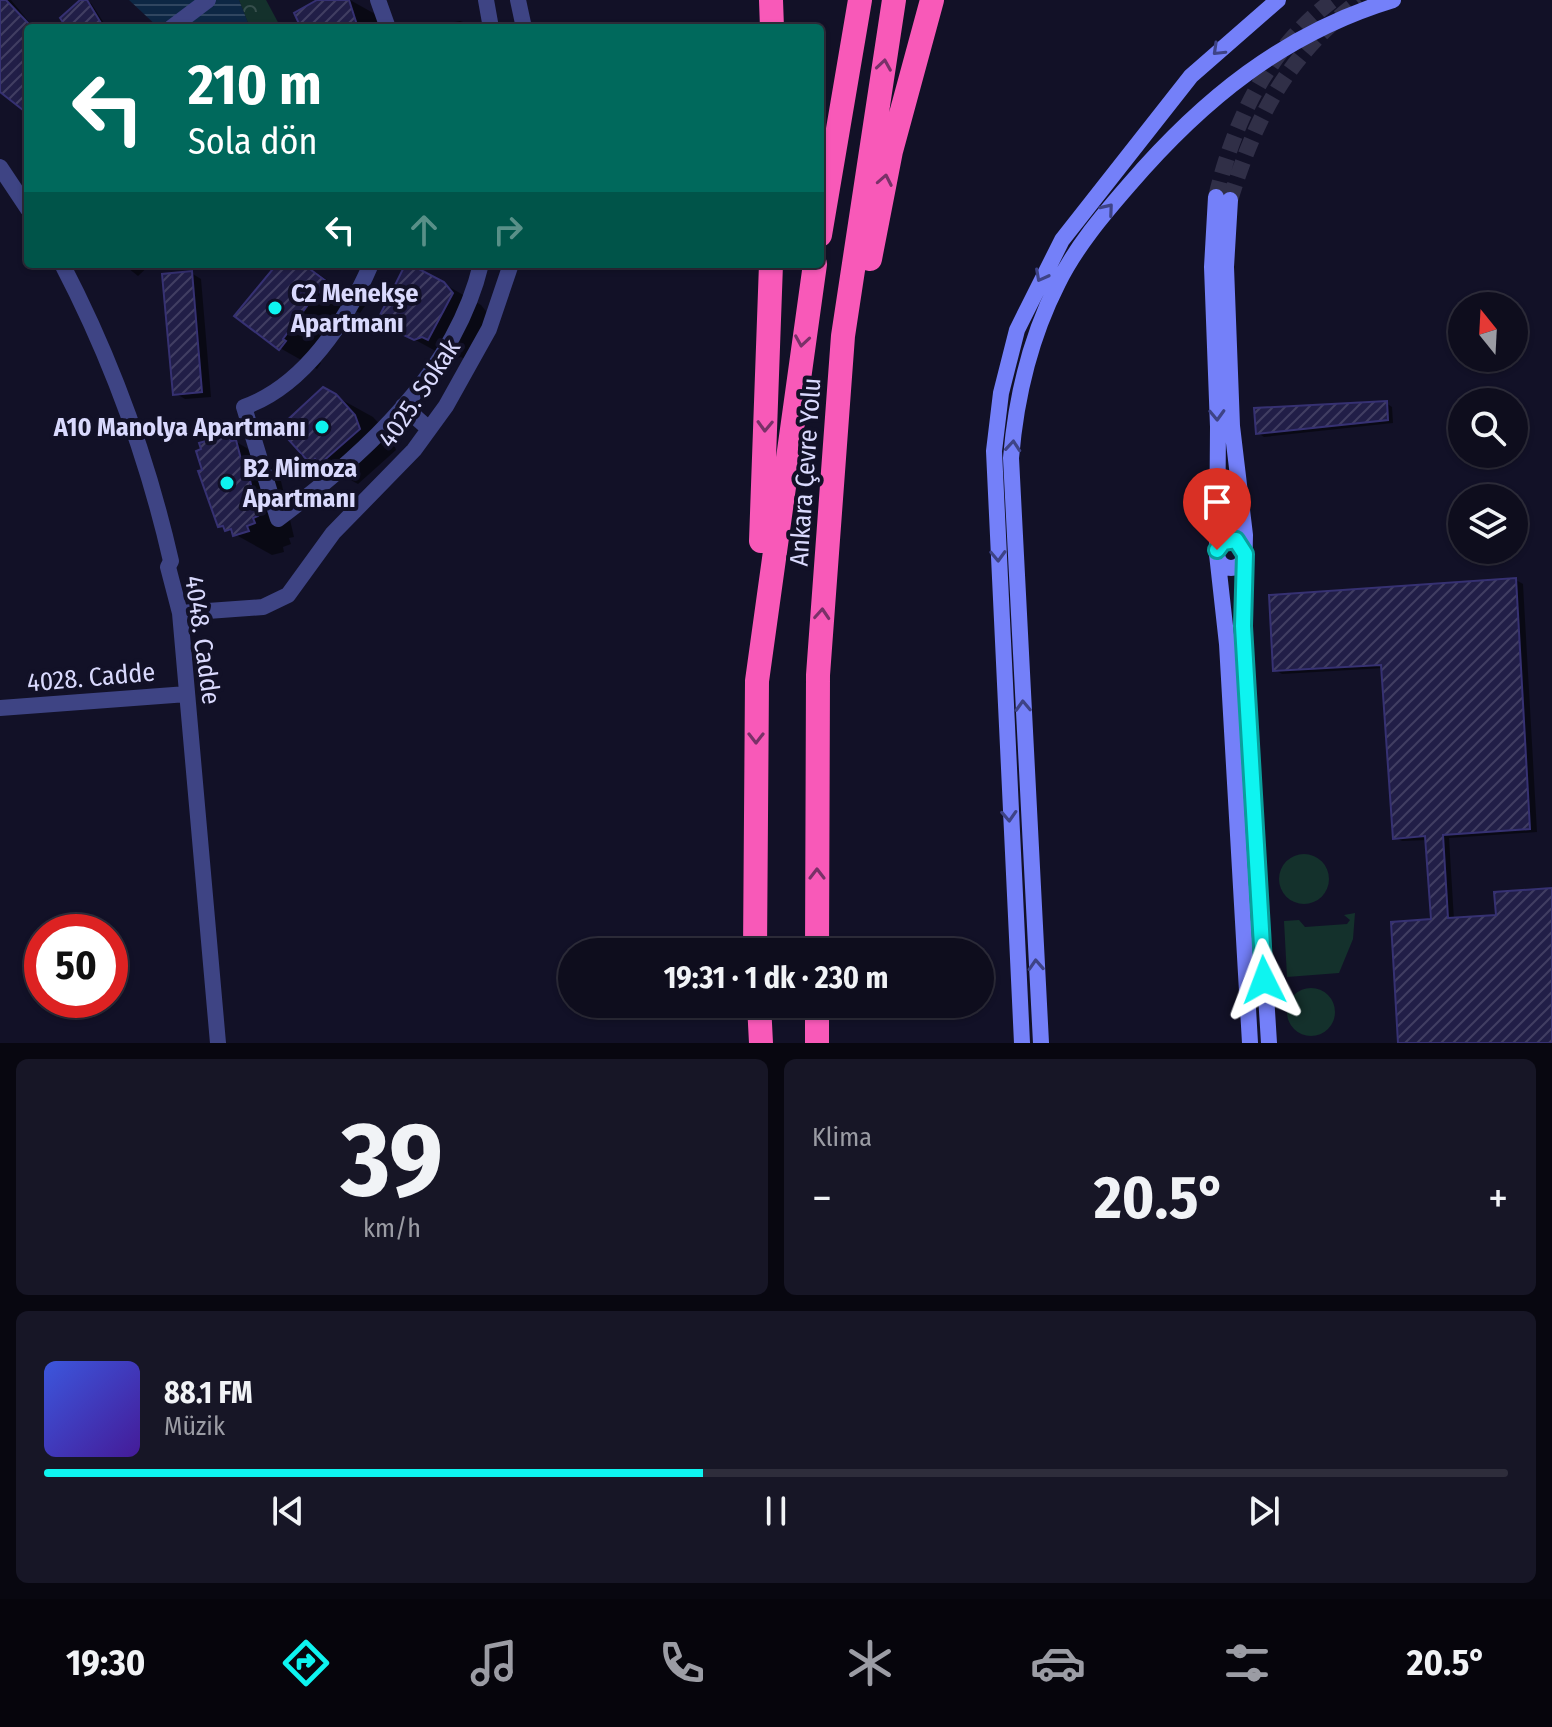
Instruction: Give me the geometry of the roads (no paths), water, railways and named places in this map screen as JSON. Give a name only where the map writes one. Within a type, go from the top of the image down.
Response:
[{"type":"highway","points":[[771,0],[772,24]]},
{"type":"highway","points":[[824,212],[860,0]]},
{"type":"highway","name":"Ankara Çevre Yolu","points":[[817,938],[818,675],[843,336],[894,0]]},
{"type":"highway","points":[[843,336],[870,259],[891,151],[932,0]]},
{"type":"highway","points":[[757,681],[771,268]]},
{"type":"highway","name":"Ankara Çevre Yolu","points":[[755,938],[757,681],[814,268]]},
{"type":"highway","points":[[760,1018],[761,1043]]},
{"type":"highway","points":[[817,1018],[817,1043]]},
{"type":"main road","points":[[1022,1043],[994,451],[1007,361],[1038,280],[1079,216],[1191,76],[1278,0]]},
{"type":"main road","points":[[1041,1043],[1011,458],[1020,390],[1035,339],[1056,286],[1094,226],[1200,107],[1286,46],[1341,18],[1393,0]]},
{"type":"main road","points":[[1250,1043],[1227,644],[1217,554],[1212,267],[1223,199],[1232,426],[1245,554],[1243,626],[1269,1043]]},
{"type":"main road","points":[[1217,554],[1223,542],[1231,540],[1243,546],[1245,554]]},
{"type":"street","points":[[177,24],[208,0]]},
{"type":"street","points":[[378,0],[387,24]]},
{"type":"street","points":[[486,0],[490,24]]},
{"type":"street","points":[[518,0],[523,24]]},
{"type":"street","points":[[0,167],[24,203]]},
{"type":"street","name":"4048. Cadde","points":[[64,268],[97,331],[131,414],[154,489],[180,613],[218,1043]]},
{"type":"street","points":[[369,268],[331,334],[305,368],[256,403],[244,407],[278,519],[337,473],[389,425],[456,327],[479,268]]},
{"type":"street","name":"4025. Sokak","points":[[180,613],[263,607],[288,595],[333,533],[414,450],[429,429],[484,339],[510,268]]},
{"type":"street","points":[[403,406],[429,429]]},
{"type":"street","name":"4028. Cadde","points":[[0,708],[187,694]]},
{"type":"water","points":[[129,0],[239,0],[248,24],[155,24]]},
{"type":"tunnel","points":[[1216,197],[1233,141],[1257,88],[1290,41],[1333,0]]},
{"type":"tunnel","points":[[1230,200],[1251,140],[1278,89],[1313,43],[1360,0]]},
{"type":"place","name":"C2 Menekşe Apartmanı","points":[[275,308]]},
{"type":"place","name":"A10 Manolya Apartmanı","points":[[322,427]]},
{"type":"place","name":"B2 Mimoza Apartmanı","points":[[227,483]]}]
